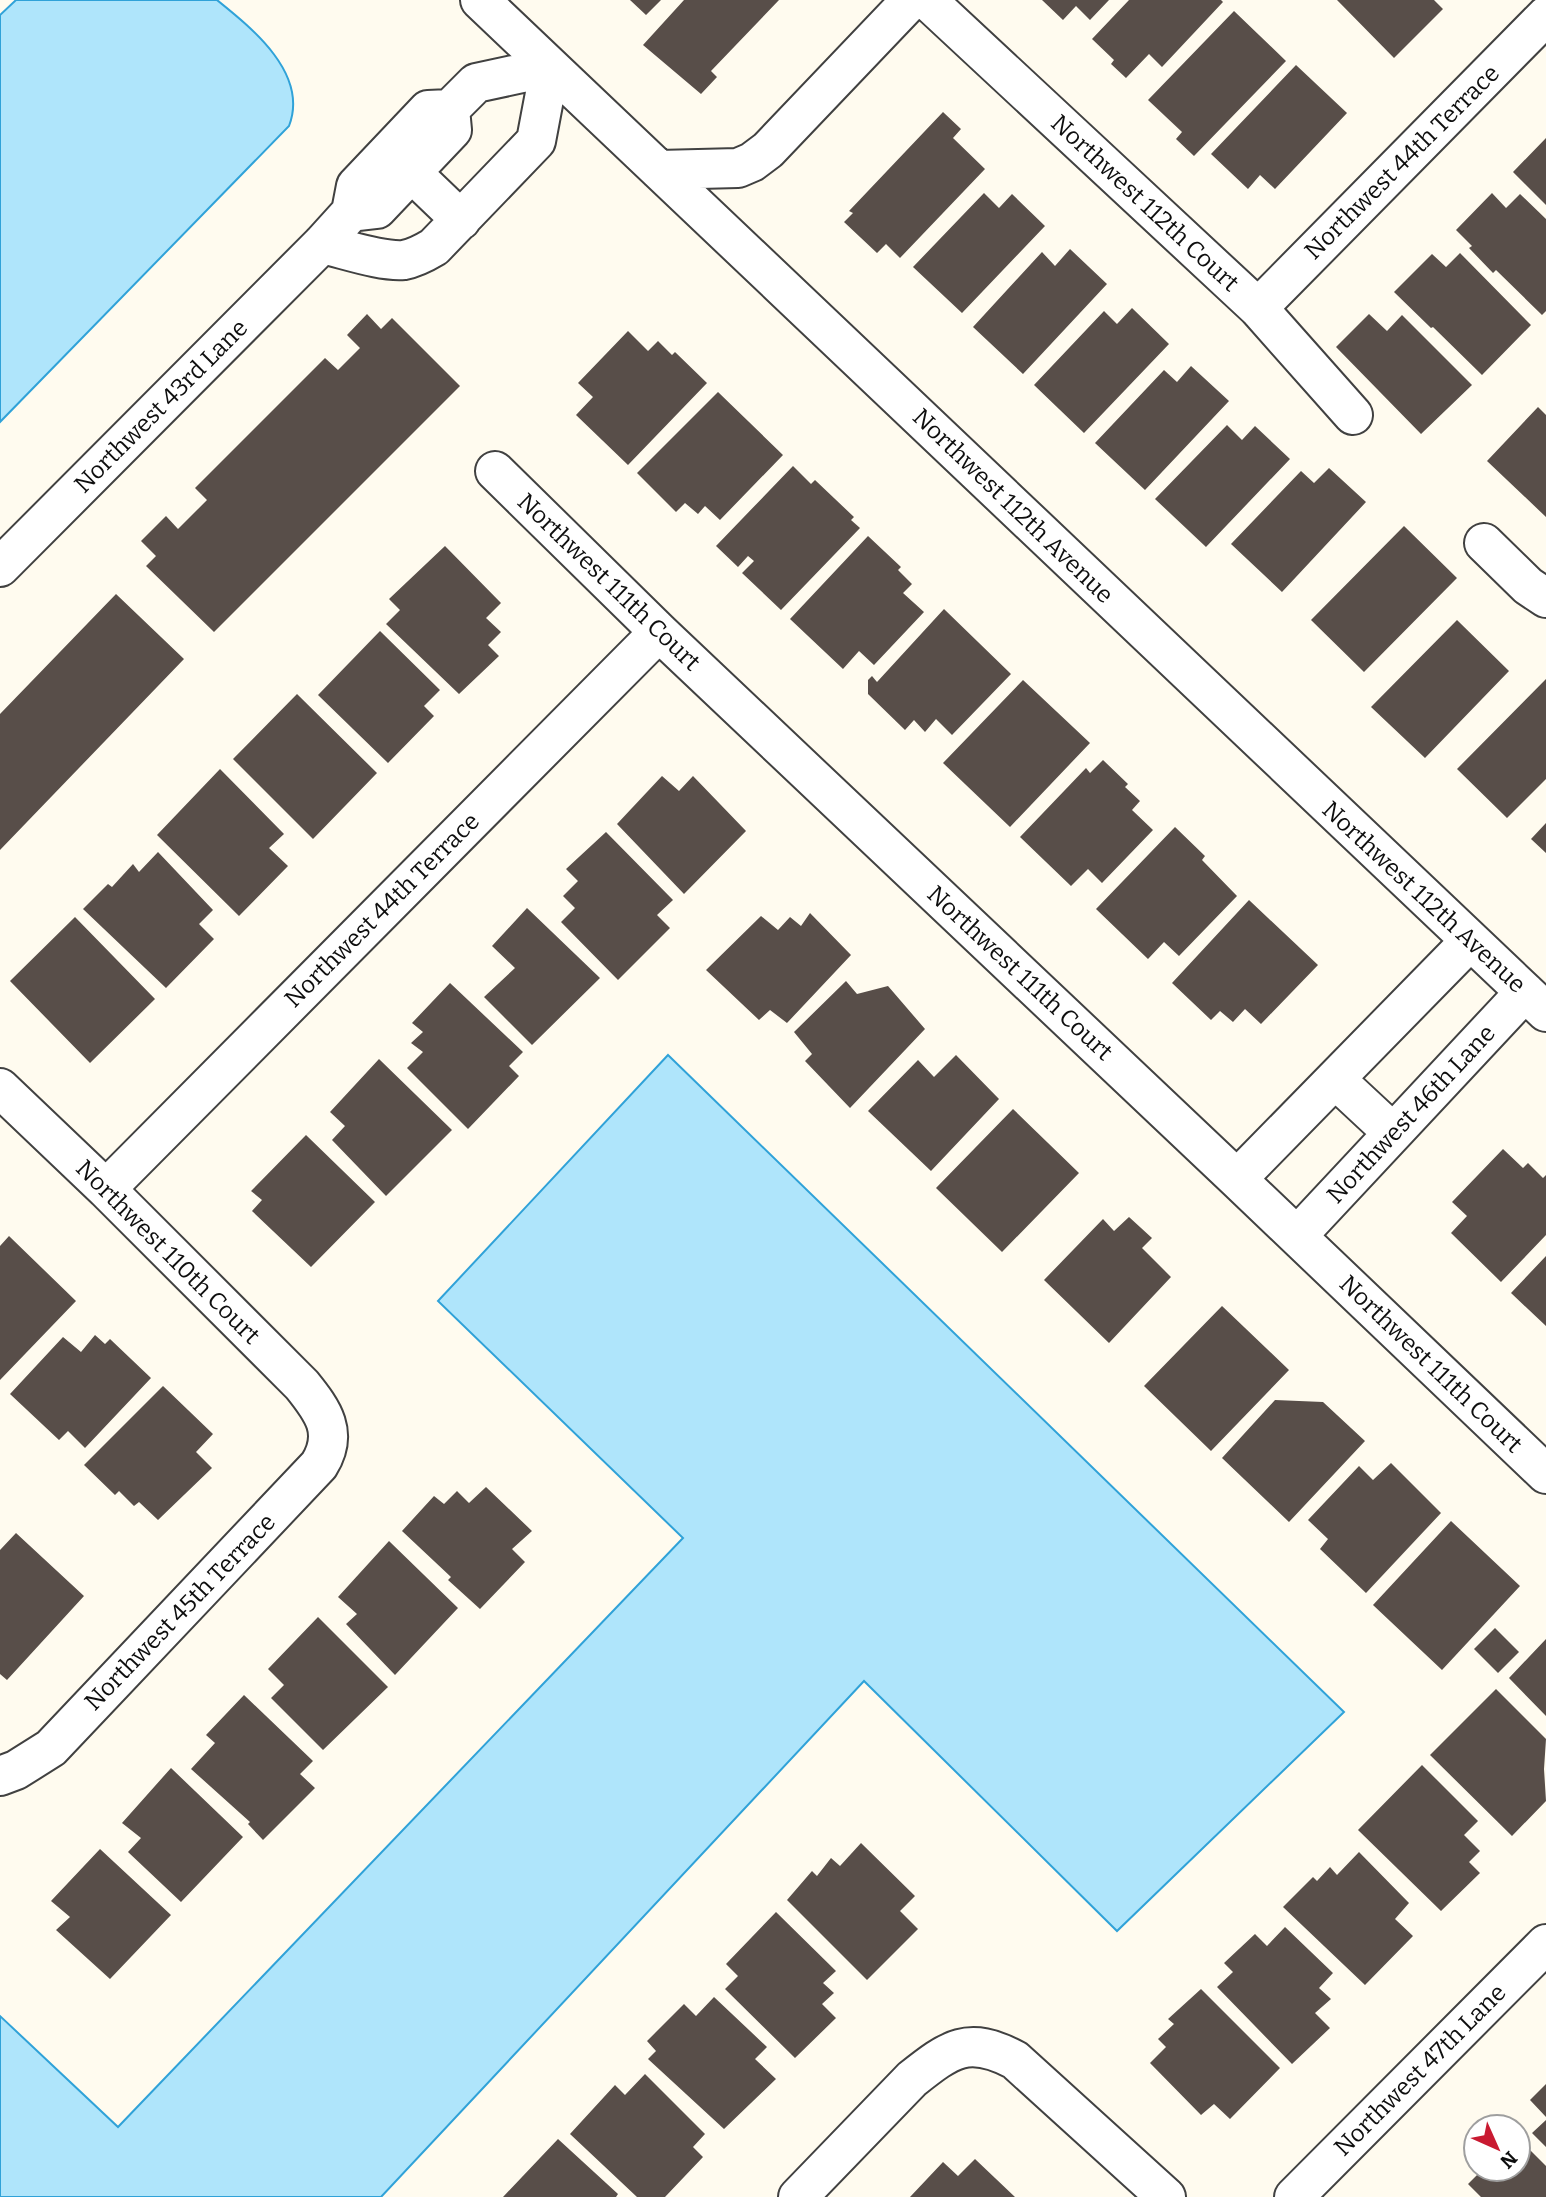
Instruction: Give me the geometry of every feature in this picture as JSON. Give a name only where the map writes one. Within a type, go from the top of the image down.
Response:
[{"type":"street","name":"Northwest 112th Avenue","points":[[480,0],[1535,1002]]},
{"type":"street","points":[[659,170],[738,168],[752,162],[768,150],[911,0]]},
{"type":"street","name":"Northwest 112th Court","points":[[927,0],[1258,308],[1353,415]]},
{"type":"street","name":"Northwest 44th Terrace","points":[[1258,308],[1546,16]]},
{"type":"street","name":"Northwest 43rd Lane","points":[[0,567],[322,244],[351,212],[356,186],[428,110],[450,109],[476,83],[550,67]]},
{"type":"street","points":[[322,244],[401,260],[422,255],[434,247],[536,141],[550,67]]},
{"type":"street","points":[[351,212],[377,209],[452,130],[450,109]]},
{"type":"street","points":[[411,173],[461,220]]},
{"type":"street","name":"Northwest 111th Court","points":[[495,471],[659,632],[1546,1474]]},
{"type":"street","points":[[1484,543],[1528,586],[1546,598]]},
{"type":"street","name":"Northwest 44th Terrace","points":[[106,1188],[659,632]]},
{"type":"street","points":[[1237,1179],[1470,942]]},
{"type":"street","name":"Northwest 46th Lane","points":[[1297,1236],[1393,1133],[1535,1002]]},
{"type":"street","points":[[1335,1079],[1393,1133]]},
{"type":"street","name":"Northwest 110th Court","points":[[0,1088],[106,1188],[302,1385],[321,1412],[326,1425]]},
{"type":"street","name":"Northwest 45th Terrace","points":[[0,1776],[16,1770],[51,1748],[320,1465],[328,1451],[329,1434],[326,1425]]},
{"type":"street","name":"Northwest 47th Lane","points":[[1294,2197],[1546,1944]]},
{"type":"street","points":[[798,2197],[912,2079],[931,2064],[966,2046],[986,2047],[1015,2060],[1166,2197]]},
{"type":"water","points":[[16,0],[217,0],[274,54],[291,88],[293,107],[289,126],[0,422],[0,15]]},
{"type":"water","points":[[668,1055],[1344,1712],[1117,1931],[864,1681],[381,2197],[0,2197],[0,2016],[118,2127],[683,1538],[438,1301]]},
{"type":"building","points":[[630,0],[661,0],[646,15]]},
{"type":"building","points":[[684,0],[779,0],[711,71],[717,77],[701,94],[643,45]]},
{"type":"building","points":[[1042,0],[1109,0],[1090,20],[1076,6],[1063,20]]},
{"type":"building","points":[[1129,0],[1223,2],[1162,67],[1149,54],[1126,78],[1111,64],[1114,60],[1092,39]]},
{"type":"building","points":[[1337,0],[1434,0],[1443,9],[1394,58]]},
{"type":"building","points":[[1234,11],[1286,61],[1194,156],[1176,139],[1182,132],[1148,100]]},
{"type":"building","points":[[1296,65],[1347,113],[1275,189],[1260,175],[1248,189],[1211,154]]},
{"type":"building","points":[[943,112],[961,129],[953,138],[985,169],[900,258],[886,244],[877,253],[844,222],[853,213],[849,211]]},
{"type":"building","points":[[1546,138],[1546,205],[1513,172]]},
{"type":"building","points":[[984,193],[999,208],[1012,194],[1045,226],[962,313],[913,267]]},
{"type":"building","points":[[1492,193],[1506,208],[1520,194],[1546,219],[1546,311],[1542,315],[1496,270],[1493,273],[1456,230]]},
{"type":"building","points":[[1070,249],[1107,284],[1023,374],[973,327],[1042,252],[1055,266]]},
{"type":"building","points":[[1460,253],[1531,325],[1482,375],[1394,292],[1432,254],[1446,267]]},
{"type":"building","points":[[1132,308],[1169,344],[1084,433],[1034,385],[1104,311],[1117,324]]},
{"type":"building","points":[[367,314],[381,329],[392,318],[460,386],[214,632],[146,566],[156,556],[141,541],[166,516],[178,529],[207,500],[195,488],[325,358],[338,370],[360,348],[347,335]]},
{"type":"building","points":[[1369,314],[1387,331],[1402,315],[1472,385],[1421,434],[1336,347]]},
{"type":"building","points":[[628,331],[648,351],[658,341],[672,355],[675,352],[707,383],[628,465],[576,415],[593,397],[578,383]]},
{"type":"building","points":[[1191,366],[1229,401],[1145,490],[1095,443],[1164,370],[1177,382]]},
{"type":"building","points":[[718,392],[783,455],[720,520],[705,506],[698,514],[685,503],[676,512],[637,473]]},
{"type":"building","points":[[1538,407],[1546,415],[1546,517],[1487,461]]},
{"type":"building","points":[[1227,425],[1242,440],[1255,426],[1290,459],[1206,547],[1155,499]]},
{"type":"building","points":[[793,466],[811,484],[815,480],[854,517],[851,520],[860,528],[781,610],[742,573],[754,561],[748,556],[738,567],[716,546]]},
{"type":"building","points":[[1329,468],[1366,502],[1282,592],[1231,544],[1301,471],[1314,483]]},
{"type":"building","points":[[1404,526],[1457,578],[1364,672],[1311,620]]},
{"type":"building","points":[[868,536],[901,567],[898,570],[912,584],[903,593],[924,612],[874,665],[859,651],[843,669],[790,619]]},
{"type":"building","points":[[445,546],[501,603],[486,618],[501,632],[488,645],[499,656],[459,694],[386,624],[400,610],[389,599]]},
{"type":"building","points":[[116,594],[184,659],[0,850],[0,714]]},
{"type":"building","points":[[944,609],[1011,674],[952,735],[936,719],[925,732],[914,720],[905,730],[868,694],[868,680],[872,676],[877,682]]},
{"type":"building","points":[[1457,620],[1509,671],[1425,758],[1371,707]]},
{"type":"building","points":[[380,631],[440,690],[424,706],[434,716],[388,763],[318,695]]},
{"type":"building","points":[[1546,679],[1546,779],[1507,818],[1457,769]]},
{"type":"building","points":[[1023,680],[1090,743],[1010,827],[943,763]]},
{"type":"building","points":[[297,694],[377,773],[313,839],[233,759]]},
{"type":"building","points":[[1103,760],[1128,784],[1125,787],[1140,801],[1132,810],[1153,830],[1102,883],[1088,869],[1071,886],[1020,837],[1086,768],[1090,773]]},
{"type":"building","points":[[220,769],[284,834],[269,848],[288,866],[239,916],[157,835]]},
{"type":"building","points":[[662,776],[679,791],[693,776],[746,831],[684,894],[617,824]]},
{"type":"building","points":[[1546,823],[1546,853],[1531,839]]},
{"type":"building","points":[[1175,827],[1205,856],[1202,860],[1237,896],[1179,956],[1164,942],[1148,959],[1096,909]]},
{"type":"building","points":[[606,832],[673,900],[657,915],[670,928],[618,980],[561,922],[575,908],[563,896],[578,881],[566,869]]},
{"type":"building","points":[[158,852],[213,910],[199,924],[214,939],[166,988],[83,909],[108,884],[112,887],[133,864],[139,872]]},
{"type":"building","points":[[1249,900],[1318,965],[1261,1024],[1245,1009],[1233,1022],[1220,1011],[1211,1020],[1172,983]]},
{"type":"building","points":[[527,908],[600,978],[532,1045],[484,997],[515,968],[492,946]]},
{"type":"building","points":[[810,913],[851,955],[787,1023],[770,1010],[759,1020],[706,970],[761,916],[778,930],[790,917],[801,926]]},
{"type":"building","points":[[75,917],[155,999],[90,1063],[10,981]]},
{"type":"building","points":[[846,981],[857,994],[888,986],[925,1029],[850,1108],[805,1061],[812,1054],[794,1032]]},
{"type":"building","points":[[450,983],[523,1052],[509,1066],[519,1076],[468,1129],[407,1068],[423,1052],[411,1043],[423,1032],[412,1023]]},
{"type":"building","points":[[956,1055],[999,1099],[931,1171],[868,1111],[918,1060],[934,1077]]},
{"type":"building","points":[[379,1059],[452,1130],[386,1196],[332,1140],[345,1126],[330,1112]]},
{"type":"building","points":[[1013,1109],[1079,1173],[1002,1252],[936,1188]]},
{"type":"building","points":[[306,1135],[375,1202],[311,1267],[252,1211],[262,1200],[251,1191]]},
{"type":"building","points":[[1503,1149],[1523,1168],[1528,1163],[1543,1178],[1546,1175],[1546,1235],[1501,1282],[1451,1233],[1467,1216],[1452,1202]]},
{"type":"building","points":[[1129,1217],[1152,1238],[1142,1248],[1171,1277],[1109,1343],[1044,1280],[1103,1219],[1114,1231]]},
{"type":"building","points":[[9,1236],[76,1301],[0,1380],[0,1246]]},
{"type":"building","points":[[1546,1256],[1546,1326],[1511,1293]]},
{"type":"building","points":[[1222,1306],[1289,1370],[1211,1451],[1144,1386]]},
{"type":"building","points":[[95,1335],[105,1344],[110,1339],[151,1378],[85,1448],[68,1431],[59,1440],[10,1394],[63,1337],[81,1352]]},
{"type":"building","points":[[163,1386],[213,1434],[196,1452],[212,1468],[158,1520],[139,1502],[134,1506],[119,1491],[115,1495],[84,1465]]},
{"type":"building","points":[[1275,1400],[1323,1402],[1365,1441],[1289,1522],[1222,1458]]},
{"type":"building","points":[[1391,1463],[1441,1513],[1366,1593],[1320,1549],[1328,1539],[1308,1520],[1359,1466],[1373,1480]]},
{"type":"building","points":[[486,1487],[532,1531],[512,1549],[525,1562],[480,1609],[448,1580],[451,1577],[402,1531],[434,1496],[444,1504],[457,1491],[469,1503]]},
{"type":"building","points":[[1451,1521],[1520,1586],[1442,1670],[1373,1605]]},
{"type":"building","points":[[16,1533],[84,1596],[7,1680],[0,1674],[0,1550]]},
{"type":"building","points":[[389,1541],[458,1608],[395,1675],[346,1624],[357,1614],[338,1597]]},
{"type":"building","points":[[318,1617],[388,1687],[323,1750],[271,1698],[284,1685],[268,1669]]},
{"type":"building","points":[[1495,1628],[1519,1652],[1498,1673],[1474,1649]]},
{"type":"building","points":[[1546,1639],[1546,1716],[1509,1678]]},
{"type":"building","points":[[1496,1689],[1546,1739],[1546,1801],[1512,1836],[1430,1755]]},
{"type":"building","points":[[244,1695],[313,1761],[300,1774],[315,1788],[263,1840],[248,1824],[250,1822],[191,1769],[215,1743],[206,1735]]},
{"type":"building","points":[[1422,1765],[1478,1821],[1464,1835],[1480,1851],[1469,1862],[1480,1873],[1441,1911],[1358,1830]]},
{"type":"building","points":[[171,1768],[243,1837],[181,1902],[128,1852],[141,1838],[122,1823]]},
{"type":"building","points":[[861,1843],[915,1896],[900,1911],[918,1929],[867,1980],[787,1900],[812,1871],[817,1876],[831,1858],[840,1866]]},
{"type":"building","points":[[100,1849],[171,1915],[110,1979],[56,1930],[70,1917],[51,1901]]},
{"type":"building","points":[[1359,1852],[1409,1903],[1395,1919],[1413,1936],[1365,1985],[1283,1907],[1313,1877],[1317,1881],[1330,1867],[1337,1875]]},
{"type":"building","points":[[776,1912],[836,1971],[823,1983],[834,1993],[822,2004],[836,2018],[795,2058],[725,1989],[738,1976],[726,1964]]},
{"type":"building","points":[[1285,1927],[1333,1973],[1319,1988],[1331,1999],[1315,2013],[1330,2028],[1292,2064],[1217,1987],[1233,1972],[1224,1963],[1255,1934],[1267,1946]]},
{"type":"building","points":[[1201,1989],[1280,2068],[1230,2119],[1214,2104],[1201,2115],[1150,2063],[1166,2047],[1158,2039],[1174,2024],[1168,2019]]},
{"type":"building","points":[[714,1997],[767,2047],[755,2059],[776,2079],[724,2129],[648,2059],[656,2051],[647,2041],[684,2004],[696,2016]]},
{"type":"building","points":[[645,2074],[705,2134],[693,2147],[703,2157],[665,2197],[637,2197],[570,2134],[615,2085],[625,2095]]},
{"type":"building","points":[[1546,2084],[1546,2117],[1530,2100]]},
{"type":"building","points":[[1546,2120],[1546,2147],[1532,2133]]},
{"type":"building","points":[[558,2139],[618,2194],[616,2197],[503,2197]]},
{"type":"building","points":[[1532,2152],[1546,2166],[1546,2197],[1481,2197],[1468,2184],[1532,2183]]},
{"type":"building","points":[[975,2159],[1015,2197],[910,2197],[943,2162],[958,2176]]}]
